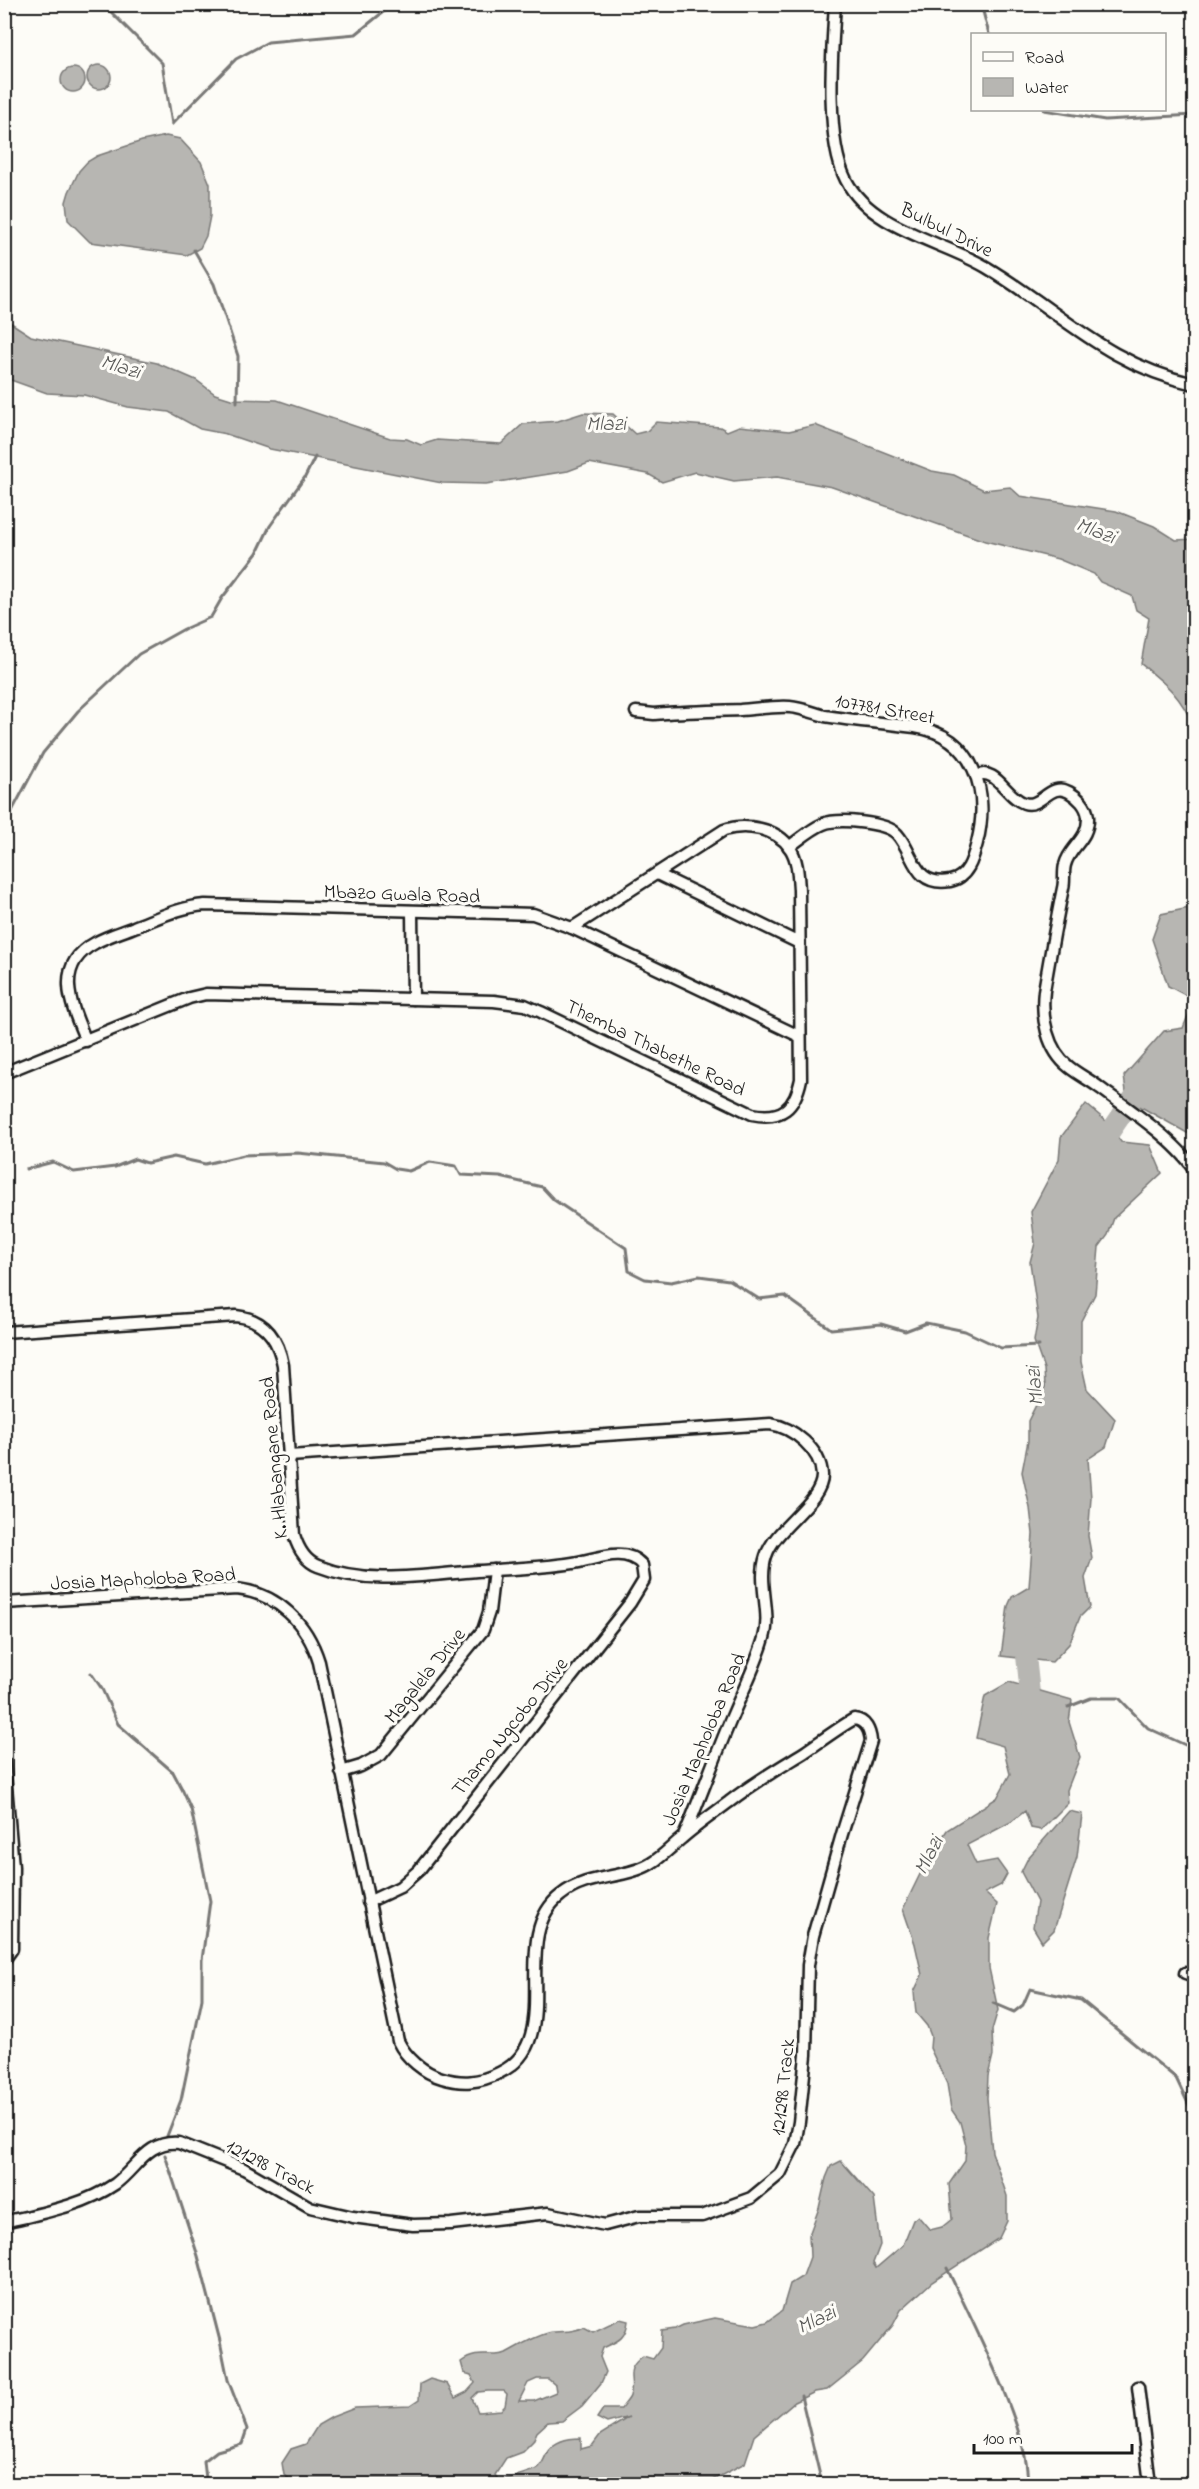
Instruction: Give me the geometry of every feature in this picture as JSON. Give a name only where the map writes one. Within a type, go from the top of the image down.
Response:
[{"type":"street","name":"Bulbul Drive","points":[[835,4],[832,75],[836,150],[845,179],[860,201],[903,229],[986,267],[1112,353],[1137,366],[1194,384]]},
{"type":"street","name":"107781 Street","points":[[636,712],[654,714],[789,707],[825,716],[919,728],[943,737],[951,743],[962,753],[976,776],[983,803],[980,831],[971,864],[956,879],[937,881],[921,874],[898,836],[883,826],[847,821],[825,823],[789,847]]},
{"type":"street","points":[[976,776],[982,773],[992,775],[1010,795],[1026,804],[1061,789],[1075,796],[1086,809],[1088,818],[1085,834],[1065,864],[1064,886],[1044,991],[1043,1016],[1052,1044],[1063,1061],[1180,1151],[1194,1169]]},
{"type":"street","points":[[572,928],[711,837],[733,827],[761,829],[774,834],[789,847]]},
{"type":"street","name":"Themba Thabethe Road","points":[[4,1073],[189,998],[206,994],[494,1001],[525,1005],[567,1023],[745,1111],[765,1116],[782,1113],[795,1100],[801,1079],[798,874],[795,859],[789,847]]},
{"type":"street","points":[[657,874],[799,943]]},
{"type":"street","name":"Mbazo Gwala Road","points":[[86,1041],[71,1005],[68,981],[73,965],[87,948],[174,911],[189,906],[205,905],[533,914],[572,928],[799,1036]]},
{"type":"street","points":[[412,912],[413,999]]},
{"type":"street","name":"K. Hlabangane Road","points":[[4,1332],[236,1316],[255,1321],[268,1329],[281,1356],[294,1535],[300,1550],[312,1563],[343,1573],[389,1578],[573,1563],[612,1555],[631,1557]]},
{"type":"street","name":"Josia Mapholoba Road","points":[[4,1603],[237,1589],[263,1596],[280,1605],[296,1619],[312,1642],[329,1706],[392,2023],[402,2050],[414,2062],[435,2076],[467,2083],[478,2081],[510,2066],[523,2053],[530,2039],[535,2006],[536,1942],[540,1924],[549,1905],[579,1884],[645,1867],[683,1837],[765,1636],[764,1567],[766,1555],[781,1531],[809,1503],[821,1484],[819,1463],[799,1437],[785,1428],[770,1424],[289,1456]]},
{"type":"street","name":"Thamo Ngcobo Drive","points":[[368,1902],[400,1887],[418,1870],[630,1603],[640,1589],[645,1575],[642,1564],[631,1557]]},
{"type":"street","name":"Magalela Drive","points":[[341,1772],[361,1766],[381,1755],[483,1630],[489,1611],[494,1570]]},
{"type":"street","name":"121298 Track","points":[[4,2222],[67,2206],[102,2191],[123,2176],[142,2156],[161,2144],[170,2143],[179,2144],[244,2169],[310,2207],[353,2217],[413,2225],[451,2224],[548,2213],[605,2225],[639,2216],[702,2216],[751,2198],[780,2174],[795,2144],[806,2055],[808,1965],[813,1936],[851,1802],[870,1751],[871,1736],[868,1728],[858,1719],[846,1724],[746,1788],[683,1837]]},
{"type":"street","points":[[4,1762],[13,1867],[12,1948],[4,1960]]},
{"type":"street","points":[[1138,2387],[1150,2484]]},
{"type":"water","points":[[99,65],[104,66],[110,72],[110,82],[104,88],[99,89],[94,88],[88,82],[87,77],[88,72],[94,66]]},
{"type":"water","points":[[73,68],[78,69],[84,75],[84,85],[78,91],[73,92],[68,91],[62,85],[61,80],[62,75],[68,69]]},
{"type":"water","points":[[166,136],[180,139],[201,162],[210,184],[210,216],[206,236],[200,248],[187,255],[90,242],[68,220],[66,202],[79,171],[97,156],[142,141]]},
{"type":"water","points":[[5,319],[31,336],[157,363],[196,380],[215,394],[231,399],[277,400],[390,438],[407,439],[421,445],[437,440],[501,444],[523,424],[558,421],[583,413],[613,414],[635,434],[647,431],[656,422],[720,427],[727,431],[739,426],[789,431],[815,425],[932,471],[954,475],[984,490],[1010,487],[1020,496],[1116,511],[1154,526],[1176,540],[1194,539],[1194,727],[1184,707],[1172,692],[1141,664],[1149,618],[1136,610],[1132,596],[1100,582],[1094,574],[1058,559],[985,541],[832,487],[777,477],[734,481],[695,472],[662,482],[648,474],[589,463],[568,471],[486,484],[442,483],[270,449],[226,434],[200,429],[169,412],[128,407],[84,395],[47,393],[5,378]]},
{"type":"water","points":[[1194,907],[1194,1133],[1187,1133],[1127,1099],[1124,1076],[1164,1031],[1183,1028],[1192,1006],[1191,998],[1168,986],[1152,939],[1161,914]]},
{"type":"water","points":[[1086,1104],[1106,1121],[1121,1142],[1150,1145],[1162,1173],[1114,1218],[1108,1235],[1099,1247],[1095,1294],[1081,1321],[1081,1362],[1087,1389],[1115,1419],[1106,1447],[1088,1459],[1091,1498],[1088,1536],[1092,1558],[1085,1578],[1090,1607],[1080,1617],[1069,1644],[1052,1662],[1001,1656],[1008,1606],[1012,1597],[1029,1587],[1033,1534],[1022,1472],[1028,1441],[1028,1421],[1045,1387],[1044,1369],[1034,1341],[1038,1318],[1030,1262],[1035,1243],[1031,1212],[1059,1159],[1061,1137]]},
{"type":"water","points":[[1009,1682],[1072,1700],[1069,1722],[1080,1757],[1067,1790],[1068,1803],[1041,1830],[1031,1828],[1025,1811],[1011,1822],[967,1845],[976,1864],[997,1860],[1007,1874],[1001,1885],[985,1893],[997,1904],[989,1938],[989,1968],[998,2010],[992,2030],[993,2055],[988,2076],[987,2098],[992,2152],[1007,2196],[1007,2221],[999,2238],[932,2282],[901,2310],[893,2325],[863,2361],[827,2390],[815,2392],[794,2402],[754,2436],[745,2463],[705,2484],[294,2484],[284,2475],[282,2463],[291,2449],[306,2444],[318,2425],[332,2417],[355,2408],[410,2406],[419,2400],[420,2384],[430,2379],[447,2384],[455,2398],[467,2392],[475,2383],[471,2375],[464,2373],[461,2362],[467,2358],[479,2355],[500,2355],[548,2333],[584,2327],[593,2332],[620,2319],[628,2321],[623,2336],[603,2348],[600,2357],[606,2372],[601,2383],[582,2406],[562,2421],[548,2422],[522,2452],[506,2458],[495,2475],[499,2481],[538,2468],[548,2451],[563,2441],[581,2438],[581,2449],[592,2446],[600,2435],[629,2417],[607,2423],[597,2418],[603,2409],[621,2409],[627,2401],[630,2396],[633,2366],[643,2356],[653,2359],[661,2348],[662,2331],[715,2318],[755,2325],[767,2322],[782,2311],[790,2284],[803,2276],[810,2257],[809,2235],[819,2208],[826,2178],[831,2166],[841,2161],[874,2198],[880,2245],[873,2263],[876,2268],[903,2245],[913,2220],[918,2216],[930,2230],[942,2227],[952,2219],[949,2184],[965,2161],[966,2145],[960,2122],[951,2109],[947,2084],[930,2048],[931,2036],[927,2026],[916,2013],[914,1992],[922,1975],[915,1944],[903,1909],[924,1866],[947,1830],[997,1798],[1010,1774],[1003,1746],[976,1738],[985,1696]],"holes":[[[537,2379],[548,2379],[555,2385],[556,2392],[534,2401],[519,2401],[528,2383]],[[504,2391],[507,2394],[505,2406],[501,2410],[478,2412],[472,2398],[478,2392]]]},
{"type":"water","points":[[1069,1811],[1082,1814],[1077,1857],[1054,1930],[1042,1942],[1033,1927],[1037,1902],[1021,1872],[1028,1858]]},
{"type":"waterway","points":[[103,4],[162,63],[172,124]]},
{"type":"waterway","points":[[172,124],[236,59],[268,42],[356,34],[393,4]]},
{"type":"waterway","points":[[981,4],[989,33]]},
{"type":"waterway","points":[[1050,111],[1105,120],[1194,115]]},
{"type":"waterway","points":[[194,250],[214,284],[238,356],[237,402]]},
{"type":"waterway","points":[[4,826],[43,753],[78,711],[139,654],[211,617],[222,598],[257,553],[270,526],[305,477],[315,457]]},
{"type":"waterway","name":"Mlazi","points":[[1097,1151],[1138,1091]]},
{"type":"waterway","points":[[26,1169],[53,1162],[74,1172],[115,1167],[135,1159],[147,1163],[174,1157],[205,1164],[244,1155],[298,1153],[384,1162],[396,1169],[409,1171],[430,1162],[456,1166],[461,1175],[500,1177],[542,1187],[554,1200],[626,1248],[629,1271],[645,1279],[671,1282],[699,1276],[729,1280],[759,1299],[785,1296],[831,1329],[881,1324],[905,1331],[926,1323],[965,1331],[1001,1348],[1039,1346]]},
{"type":"waterway","name":"Mlazi","points":[[1032,1712],[1026,1656],[1035,1636]]},
{"type":"waterway","points":[[91,1673],[102,1689],[118,1724],[173,1772],[182,1789],[191,1809],[210,1901],[202,1960],[202,1999],[181,2100],[167,2136]]},
{"type":"waterway","points":[[1068,1707],[1091,1698],[1119,1698],[1148,1728],[1194,1749]]},
{"type":"waterway","points":[[993,2003],[1014,2012],[1023,2005],[1030,1989],[1081,2000],[1176,2078],[1194,2116]]},
{"type":"waterway","points":[[165,2155],[198,2256],[228,2380],[247,2429],[242,2444],[217,2451],[204,2461],[206,2479],[203,2484]]},
{"type":"waterway","points":[[947,2268],[998,2376],[1010,2408],[1026,2463],[1027,2484]]},
{"type":"waterway","points":[[801,2396],[822,2484]]}]
